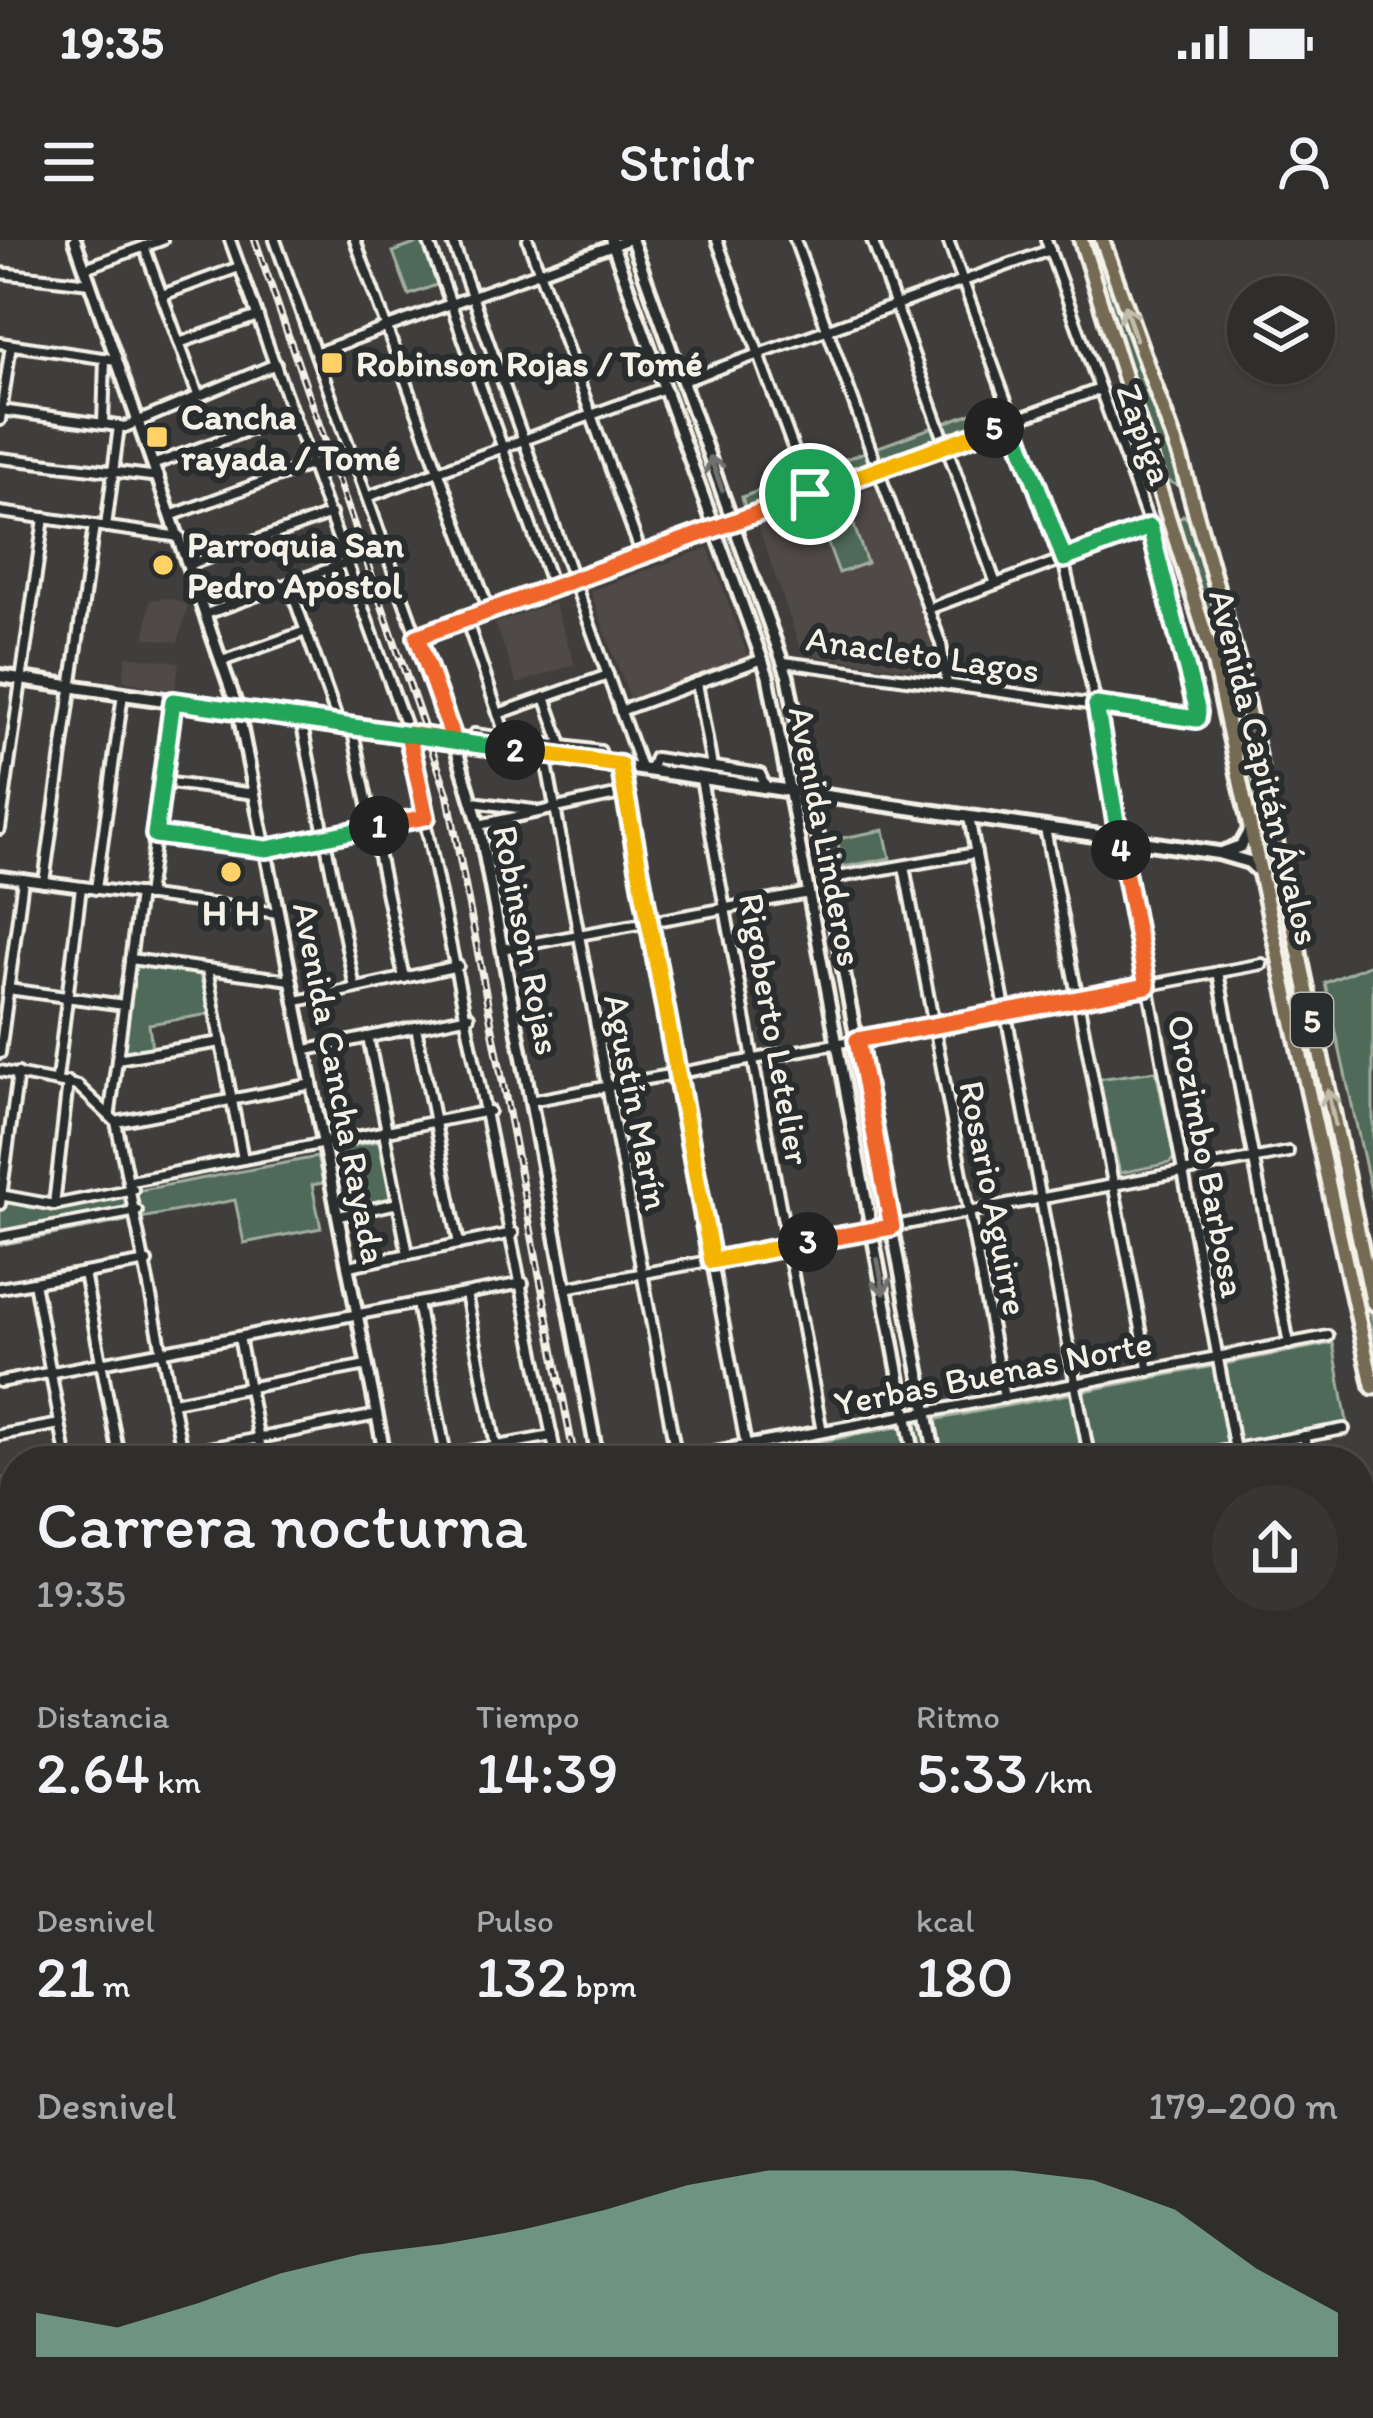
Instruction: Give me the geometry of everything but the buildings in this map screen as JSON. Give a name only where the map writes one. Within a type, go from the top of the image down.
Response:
[{"type":"highway","name":"Avenida Capitán Ávalos","points":[[1081,240],[1214,662],[1373,1387]]},
{"type":"highway","name":"Avenida Capitán Ávalos","points":[[1102,240],[1186,478],[1244,688],[1373,1303]]},
{"type":"highway","points":[[1161,487],[1182,490],[1186,478]]},
{"type":"highway","points":[[1172,523],[1180,511],[1196,512]]},
{"type":"main road","points":[[0,676],[1218,853],[1245,860],[1263,876]]},
{"type":"main road","points":[[1218,853],[1241,846],[1252,824]]},
{"type":"street","name":"Avenida Cancha Rayada","points":[[75,240],[209,613],[238,710],[383,1446]]},
{"type":"street","points":[[85,268],[162,240]]},
{"type":"street","points":[[230,240],[408,734],[489,1111],[554,1446]]},
{"type":"street","name":"Robinson Rojas","points":[[275,240],[473,802],[595,1446]]},
{"type":"street","points":[[355,240],[489,611]]},
{"type":"street","points":[[428,240],[553,588]]},
{"type":"street","points":[[452,240],[620,711],[645,769],[655,758],[760,774],[766,787]]},
{"type":"street","points":[[528,240],[642,556]]},
{"type":"street","points":[[316,353],[630,240]]},
{"type":"street","name":"Avenida Linderos","points":[[630,240],[784,662],[933,1446]]},
{"type":"street","points":[[717,240],[810,494]]},
{"type":"street","points":[[795,240],[928,609],[947,684]]},
{"type":"street","points":[[872,240],[996,584]]},
{"type":"street","name":"Orozimbo Barbosa","points":[[948,240],[1064,559],[1096,705],[1234,1446]]},
{"type":"street","name":"Avenida Linderos","points":[[612,243],[763,659],[912,1446]]},
{"type":"street","points":[[683,381],[963,281],[1048,245]]},
{"type":"street","name":"Zapiga","points":[[1048,245],[1150,527],[1197,719]]},
{"type":"street","points":[[144,246],[198,395]]},
{"type":"street","points":[[162,295],[240,267]]},
{"type":"street","points":[[0,273],[90,283]]},
{"type":"street","points":[[179,343],[258,316]]},
{"type":"street","points":[[0,420],[5,344],[118,360]]},
{"type":"street","points":[[103,424],[105,358]]},
{"type":"street","points":[[2,410],[119,426],[276,364]]},
{"type":"street","points":[[367,497],[665,388]]},
{"type":"street","points":[[417,637],[1100,389]]},
{"type":"street","points":[[155,464],[294,414]]},
{"type":"street","points":[[106,526],[119,426]]},
{"type":"street","points":[[0,458],[160,476]]},
{"type":"street","points":[[173,514],[312,464]]},
{"type":"street","points":[[0,512],[182,537]]},
{"type":"street","points":[[191,564],[331,514]]},
{"type":"street","points":[[0,830],[44,518]]},
{"type":"street","points":[[44,882],[94,525]]},
{"type":"street","points":[[928,609],[1150,527]]},
{"type":"street","points":[[209,613],[348,562]]},
{"type":"street","points":[[289,584],[345,725],[373,827],[404,978]]},
{"type":"street","points":[[466,620],[507,738]]},
{"type":"street","points":[[225,661],[306,632]]},
{"type":"street","points":[[620,711],[763,659]]},
{"type":"street","name":"Anacleto Lagos","points":[[784,662],[1197,719]]},
{"type":"street","points":[[498,714],[608,675]]},
{"type":"street","points":[[698,683],[712,767]]},
{"type":"street","points":[[96,889],[123,694]]},
{"type":"street","points":[[545,697],[562,746]]},
{"type":"street","points":[[173,701],[155,835],[130,959],[113,1118],[132,1185],[181,1446]]},
{"type":"street","points":[[301,719],[355,988]]},
{"type":"street","points":[[471,743],[474,734],[599,751],[604,763]]},
{"type":"street","name":"Agustín Marín","points":[[545,754],[670,1446]]},
{"type":"street","points":[[620,765],[747,1446]]},
{"type":"street","name":"Rigoberto Letelier","points":[[701,777],[822,1432]]},
{"type":"street","points":[[163,782],[256,794]]},
{"type":"street","points":[[478,825],[625,793]]},
{"type":"street","points":[[473,802],[541,811]]},
{"type":"street","points":[[155,835],[267,849],[426,817]]},
{"type":"street","points":[[969,817],[1087,1446]]},
{"type":"street","points":[[1045,828],[1149,1371]]},
{"type":"street","points":[[827,879],[976,854]]},
{"type":"street","name":"Rosario Aguirre","points":[[904,866],[1004,1398]]},
{"type":"street","points":[[0,876],[280,914]]},
{"type":"street","points":[[0,1053],[23,879]]},
{"type":"street","points":[[56,1079],[81,886]]},
{"type":"street","points":[[502,949],[809,893]]},
{"type":"street","points":[[130,959],[293,980]]},
{"type":"street","points":[[530,1101],[1262,964]]},
{"type":"street","points":[[297,1000],[458,966]]},
{"type":"street","points":[[207,969],[243,1159]]},
{"type":"street","points":[[1218,972],[1289,1344]]},
{"type":"street","points":[[8,989],[124,1005]]},
{"type":"street","points":[[307,1050],[469,1016]]},
{"type":"street","points":[[416,1027],[459,1244]]},
{"type":"street","points":[[368,1037],[408,1254]]},
{"type":"street","points":[[117,1059],[221,1042]]},
{"type":"street","points":[[0,1071],[68,1082],[113,1118],[314,1084]]},
{"type":"street","points":[[0,1204],[18,1073]]},
{"type":"street","points":[[54,1204],[68,1082]]},
{"type":"street","points":[[1,1195],[54,1204],[243,1159],[489,1111]]},
{"type":"street","points":[[566,1288],[1288,1152]]},
{"type":"street","points":[[339,1216],[398,1203]]},
{"type":"street","points":[[0,1237],[137,1211]]},
{"type":"street","points":[[349,1266],[513,1234]]},
{"type":"street","points":[[0,1288],[146,1262]]},
{"type":"street","points":[[84,1273],[117,1446]]},
{"type":"street","points":[[34,1282],[64,1446]]},
{"type":"street","points":[[1,1378],[51,1373],[523,1282]]},
{"type":"street","points":[[466,1294],[496,1446],[552,1436]]},
{"type":"street","points":[[417,1303],[445,1446]]},
{"type":"street","name":"Yerbas Buenas Norte","points":[[747,1446],[1328,1336]]},
{"type":"street","points":[[239,1337],[259,1446]]},
{"type":"street","points":[[173,1402],[368,1365]]},
{"type":"street","points":[[226,1446],[377,1414]]},
{"type":"street","points":[[0,1435],[60,1424]]},
{"type":"street","points":[[1251,1446],[1344,1429]]},
{"type":"street","points":[[1304,1436],[1306,1446]]},
{"type":"shaded area","points":[[880,486],[931,633],[937,673],[802,654],[758,525]]},
{"type":"shaded area","points":[[708,548],[750,662],[632,705],[590,591]]},
{"type":"shaded area","points":[[169,598],[188,605],[178,642],[145,638],[150,600]]},
{"type":"shaded area","points":[[554,603],[575,664],[517,684],[495,623]]},
{"type":"shaded area","points":[[126,656],[179,662],[175,691],[123,681]]},
{"type":"green space","points":[[1083,240],[1095,240],[1172,450],[1178,486],[1168,481]]},
{"type":"green space","points":[[423,241],[439,284],[409,295],[393,252]]},
{"type":"green space","points":[[999,403],[1005,418],[747,513],[742,497]]},
{"type":"green space","points":[[1183,515],[1189,520],[1248,727],[1373,1322],[1373,1368],[1230,705],[1176,523]]},
{"type":"green space","points":[[853,523],[867,563],[839,573],[824,533]]},
{"type":"green space","points":[[884,830],[890,858],[843,867],[837,839]]},
{"type":"green space","points":[[134,963],[199,971],[210,1014],[149,1024],[152,1049],[123,1054]]},
{"type":"green space","points":[[1373,963],[1373,1200],[1325,983]]},
{"type":"green space","points":[[1156,1071],[1174,1157],[1170,1163],[1120,1173],[1098,1079]]},
{"type":"green space","points":[[382,1140],[393,1199],[348,1208],[337,1149]]},
{"type":"green space","points":[[317,1157],[323,1183],[312,1185],[321,1228],[244,1243],[235,1200],[0,1245],[0,1197],[56,1206]]},
{"type":"green space","points":[[1333,1343],[1347,1422],[1215,1446],[800,1446]]},
{"type":"railway","points":[[255,240],[448,796],[572,1446]]},
{"type":"place","name":"Robinson Rojas / Tomé","points":[[332,363]]},
{"type":"place","name":"Cancha rayada / Tomé","points":[[157,437]]},
{"type":"place","name":"Parroquia San Pedro Apóstol","points":[[163,565]]},
{"type":"place","name":"H H","points":[[231,872]]},
{"type":"route","points":[[810,494],[417,637],[454,741],[408,734],[426,817],[267,849],[155,835],[173,701],[431,737],[454,741],[620,765],[712,1261],[892,1227],[857,1040],[1147,986],[1096,705],[1197,719],[1198,712],[1150,527],[1064,559],[1013,421],[810,494]]}]
